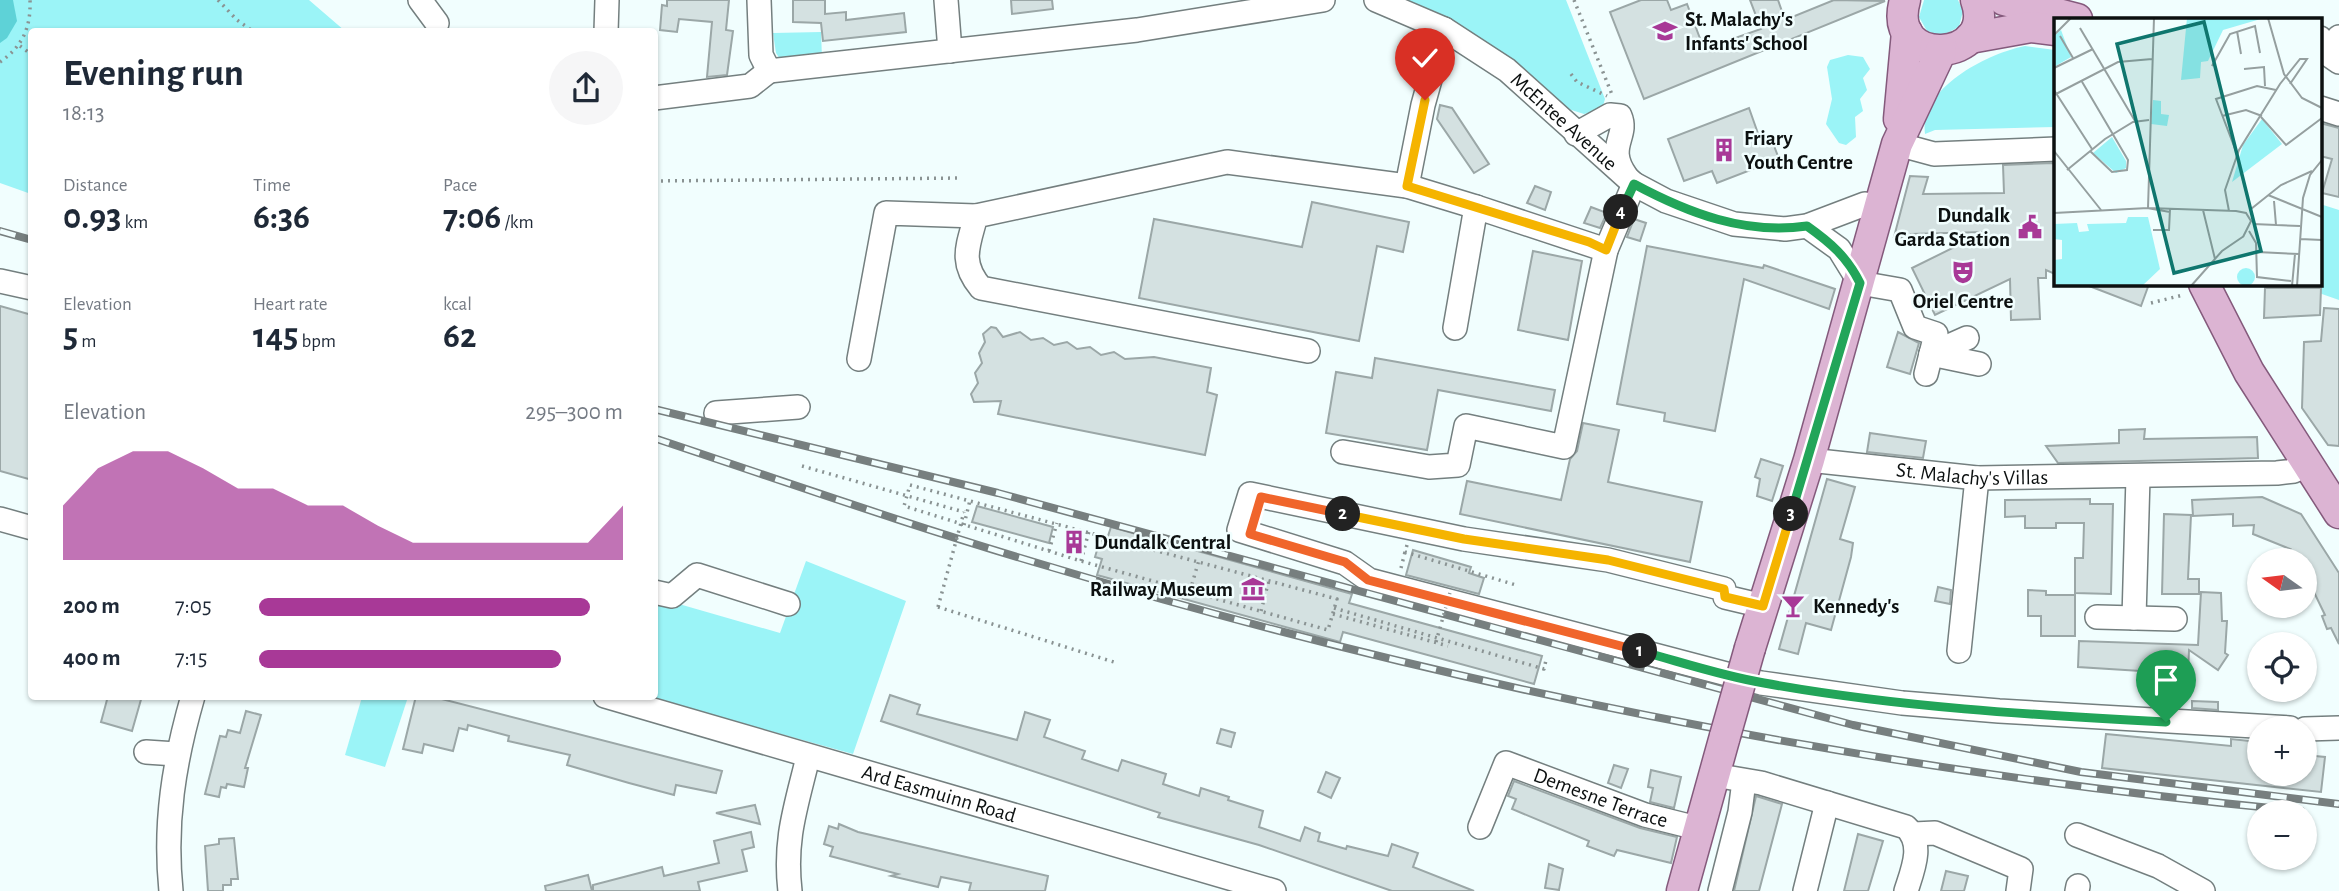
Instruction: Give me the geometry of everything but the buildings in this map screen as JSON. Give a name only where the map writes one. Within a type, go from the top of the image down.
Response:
[{"type":"main road","points":[[1897,144],[1907,32],[1903,12],[1905,0]]},
{"type":"main road","points":[[1970,38],[1979,17],[1976,0]]},
{"type":"main road","points":[[2004,0],[2067,16]]},
{"type":"main road","points":[[1907,32],[1921,47],[1941,51],[1952,50],[1970,38],[2054,20]]},
{"type":"main road","points":[[1682,891],[1697,828],[1809,460],[1897,144],[1941,51]]},
{"type":"main road","points":[[2198,288],[2339,513]]},
{"type":"street","points":[[420,0],[437,23]]},
{"type":"street","points":[[606,28],[607,0]]},
{"type":"street","points":[[759,0],[761,55],[769,71]]},
{"type":"street","points":[[946,0],[950,51]]},
{"type":"street","points":[[658,98],[750,86],[769,71],[1137,30],[1323,0]]},
{"type":"street","name":"McEntee Avenue","points":[[1376,0],[1444,29],[1507,70],[1630,180],[1677,205],[1734,224],[1785,229],[1807,226],[1865,204],[1879,206]]},
{"type":"street","points":[[1407,186],[1423,105],[1444,29]]},
{"type":"street","points":[[2322,42],[2326,53],[2339,62]]},
{"type":"street","points":[[1343,453],[1429,467],[1458,465],[1466,426],[1564,447],[1606,250],[1630,180],[1615,154],[1622,121],[1617,107],[1610,115],[1576,134]]},
{"type":"street","points":[[2322,109],[2339,114]]},
{"type":"street","points":[[1897,144],[1934,154],[2054,149]]},
{"type":"street","points":[[859,359],[886,213],[976,216],[1227,162],[1407,186],[1606,250]]},
{"type":"street","points":[[1455,328],[1476,207]]},
{"type":"street","points":[[976,216],[966,254],[967,268],[981,288],[1308,351]]},
{"type":"street","points":[[1807,226],[1839,248],[1860,283],[1900,290],[1915,327],[1936,334],[1929,364]]},
{"type":"street","points":[[0,281],[28,287]]},
{"type":"street","points":[[1929,364],[1967,338]]},
{"type":"street","points":[[1929,364],[1979,364]]},
{"type":"street","points":[[716,413],[798,407]]},
{"type":"street","name":"St. Malachy's Villas","points":[[1809,460],[1977,478],[2277,473],[2294,471],[2307,463]]},
{"type":"street","points":[[2134,618],[2138,477]]},
{"type":"street","points":[[1959,651],[1977,478]]},
{"type":"street","points":[[1763,606],[1725,597],[1724,589],[1608,560],[1464,539],[1255,495],[1245,532],[1345,562],[1368,580],[1761,683],[1957,708],[2247,725]]},
{"type":"street","points":[[0,519],[28,527]]},
{"type":"street","points":[[658,593],[673,596],[697,575],[788,604]]},
{"type":"street","points":[[2097,617],[2175,619]]},
{"type":"street","points":[[171,891],[166,846],[176,754],[192,700]]},
{"type":"street","name":"Ard Easmuinn Road","points":[[615,700],[1273,891]]},
{"type":"street","points":[[2317,729],[2339,728]]},
{"type":"street","points":[[146,752],[176,754]]},
{"type":"street","points":[[790,891],[786,858],[790,823],[808,757]]},
{"type":"street","name":"Demesne Terrace","points":[[1480,827],[1506,763],[1645,815],[1697,828]]},
{"type":"street","points":[[1715,773],[1906,827],[1914,834],[1917,848],[1906,891]]},
{"type":"street","points":[[1720,891],[1740,811],[1744,781]]},
{"type":"street","points":[[1805,891],[1827,803]]},
{"type":"street","points":[[1914,834],[1935,832],[2021,869],[2018,891]]},
{"type":"street","points":[[2077,835],[2158,866],[2203,891]]},
{"type":"path","points":[[0,62],[20,46],[27,30],[30,0]]},
{"type":"path","points":[[218,0],[248,28]]},
{"type":"path","points":[[1573,0],[1617,107]]},
{"type":"path","points":[[20,46],[28,52]]},
{"type":"path","points":[[1571,74],[1577,82],[1617,107]]},
{"type":"path","points":[[658,181],[962,178]]},
{"type":"path","points":[[2151,303],[2198,288]]},
{"type":"path","points":[[802,467],[964,512],[938,607],[1117,663]]},
{"type":"path","points":[[1327,636],[1337,598],[910,485],[906,496],[904,506],[1081,561],[1328,630]]},
{"type":"path","points":[[964,525],[970,500]]},
{"type":"path","points":[[1049,551],[1057,523]]},
{"type":"path","points":[[1081,561],[1089,531]]},
{"type":"path","points":[[1190,591],[1199,560]]},
{"type":"path","points":[[1261,611],[1269,580]]},
{"type":"path","points":[[1436,642],[1451,589]]},
{"type":"path","points":[[1333,611],[1448,646]]},
{"type":"path","points":[[1333,611],[1544,669],[1546,660]]},
{"type":"shaded area","points":[[0,0],[309,0],[342,28],[28,28],[28,193],[0,183]]},
{"type":"shaded area","points":[[0,0],[13,0],[17,21],[7,38],[0,43]]},
{"type":"shaded area","points":[[1400,0],[1566,0],[1605,99],[1602,109],[1584,114],[1559,106]]},
{"type":"shaded area","points":[[1924,0],[1958,0],[1963,11],[1959,27],[1941,36],[1927,31],[1919,17]]},
{"type":"shaded area","points":[[821,32],[822,58],[780,59],[776,53],[773,33]]},
{"type":"shaded area","points":[[2025,46],[2054,50],[2054,127],[1935,130],[1925,134],[1926,117],[1933,101],[1945,87],[1976,65]]},
{"type":"shaded area","points":[[1848,55],[1863,57],[1870,69],[1863,78],[1867,90],[1860,99],[1863,111],[1855,117],[1856,137],[1846,145],[1839,143],[1826,124],[1832,99],[1827,67],[1830,60]]},
{"type":"shaded area","points":[[2322,205],[2339,210],[2339,300],[2319,293],[2259,287],[2322,285]]},
{"type":"shaded area","points":[[806,561],[906,601],[853,754],[658,700],[658,602],[672,602],[780,633]]},
{"type":"shaded area","points":[[361,700],[407,700],[385,767],[345,755]]},
{"type":"railway","points":[[0,231],[28,239]]},
{"type":"railway","points":[[658,410],[998,493],[1853,725],[2081,772],[2339,804]]},
{"type":"railway","points":[[658,439],[901,521],[1051,567],[1204,611],[1514,687],[1670,720],[1827,748],[1984,773],[2247,805]]},
{"type":"place","name":"St. Malachy's Infants' School","points":[[1665,31]]},
{"type":"place","name":"Friary Youth Centre","points":[[1724,150]]},
{"type":"place","name":"Dundalk Garda Station","points":[[2030,227]]},
{"type":"place","name":"Oriel Centre","points":[[1963,272]]},
{"type":"place","name":"Dundalk Central","points":[[1074,542]]},
{"type":"place","name":"Railway Museum","points":[[1253,589]]},
{"type":"place","name":"Kennedy's","points":[[1793,606]]},
{"type":"route","points":[[1425,100],[1407,186],[1589,242],[1606,250],[1634,184],[1666,201],[1734,224],[1785,229],[1807,226],[1839,248],[1860,283],[1763,606],[1725,597],[1724,589],[1608,560],[1464,539],[1261,497],[1250,534],[1345,562],[1368,580],[1761,683],[1902,703],[2067,717],[2166,722]]}]
